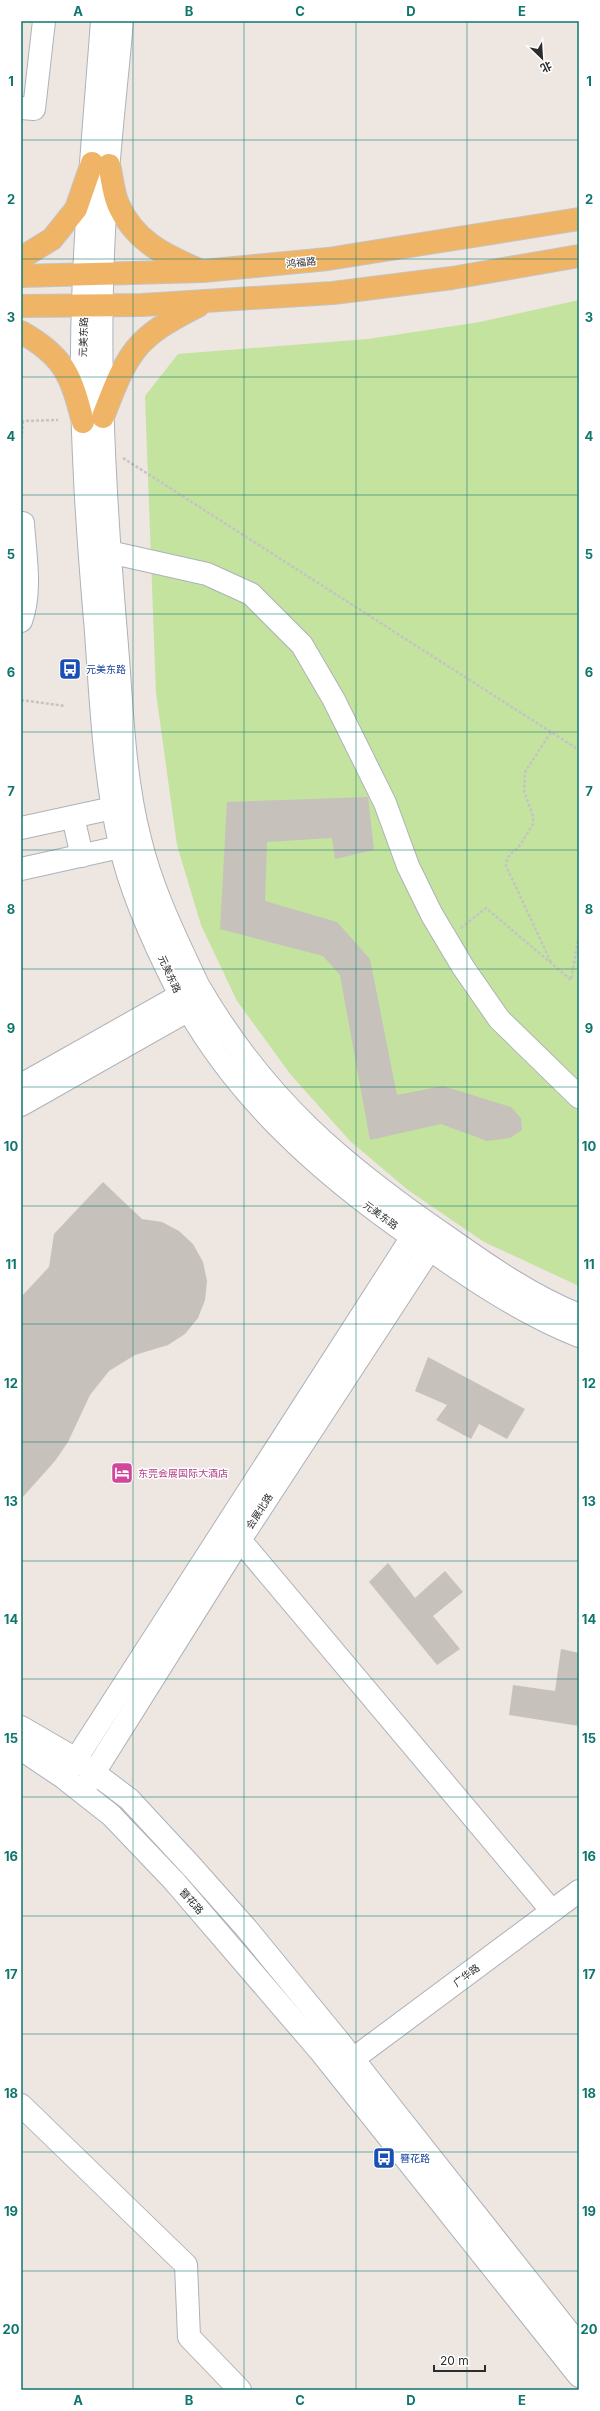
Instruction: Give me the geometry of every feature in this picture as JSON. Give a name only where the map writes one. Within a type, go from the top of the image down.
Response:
[{"type":"main road","points":[[21,258],[52,238],[76,209],[101,164]]},
{"type":"main road","points":[[101,164],[118,203],[136,233],[165,255],[203,271]]},
{"type":"main road","name":"鸿福路","points":[[21,276],[203,271],[328,259],[579,219]]},
{"type":"main road","points":[[21,306],[93,306],[205,302],[340,292],[452,278],[579,256]]},
{"type":"main road","points":[[21,332],[42,344],[64,366],[75,389],[93,419],[131,353],[147,336],[169,320],[205,302]]},
{"type":"street","points":[[21,108],[34,109],[44,21]]},
{"type":"street","name":"元美东路","points":[[102,21],[101,164],[93,306],[82,347],[93,419],[90,563],[107,764],[120,847],[147,922],[193,998]]},
{"type":"street","name":"元美东路","points":[[101,164],[122,21]]},
{"type":"street","name":"元美东路","points":[[93,419],[104,446],[110,552],[127,761],[138,831],[152,882],[211,1046],[246,1092],[288,1137],[332,1178],[435,1241],[500,1274],[557,1306],[579,1314]]},
{"type":"street","points":[[21,621],[26,598],[27,581],[23,523]]},
{"type":"street","points":[[110,552],[207,574],[251,594],[302,645],[334,700],[385,803],[408,866],[428,908],[463,967],[499,1019],[579,1098]]},
{"type":"street","points":[[21,828],[113,808]]},
{"type":"street","points":[[74,817],[82,856]]},
{"type":"street","points":[[21,869],[120,847]]},
{"type":"street","points":[[21,1085],[193,998]]},
{"type":"street","points":[[21,1105],[193,998]]},
{"type":"street","name":"会展北路","points":[[64,1778],[417,1229]]},
{"type":"street","name":"元美东路","points":[[435,1241],[488,1290],[548,1324],[579,1336]]},
{"type":"street","name":"会展北路","points":[[82,1792],[240,1540],[435,1241]]},
{"type":"street","points":[[240,1540],[552,1911]]},
{"type":"street","points":[[21,1726],[76,1759],[129,1799],[193,1868],[247,1929],[353,2059],[579,2345]]},
{"type":"street","name":"簪花路","points":[[21,1749],[64,1778],[116,1821],[174,1881],[230,1944],[320,2051],[579,2376]]},
{"type":"street","name":"广华路","points":[[353,2059],[579,1891]]},
{"type":"street","points":[[21,2105],[186,2265],[189,2337],[240,2390]]},
{"type":"path","points":[[21,444],[22,421],[58,420]]},
{"type":"path","points":[[104,446],[579,750]]},
{"type":"path","points":[[21,700],[66,706]]},
{"type":"path","points":[[551,732],[525,772],[524,791],[533,816],[533,824],[520,846],[507,858],[506,866],[551,962]]},
{"type":"path","points":[[457,932],[486,908],[571,980],[579,935]]},
{"type":"green space","points":[[579,300],[579,1286],[484,1242],[408,1190],[350,1141],[291,1075],[237,1001],[201,925],[177,845],[156,693],[145,396],[178,354],[368,339],[480,322]]},
{"type":"building","points":[[368,797],[374,850],[335,859],[332,838],[267,842],[265,901],[337,922],[370,959],[397,1095],[443,1086],[511,1107],[521,1118],[522,1130],[510,1138],[487,1141],[441,1124],[370,1140],[340,975],[323,956],[220,929],[227,802]]},
{"type":"building","points":[[103,1182],[142,1219],[162,1222],[179,1231],[193,1244],[203,1262],[207,1281],[205,1300],[198,1318],[185,1334],[168,1345],[135,1355],[109,1371],[90,1395],[68,1442],[55,1461],[21,1499],[21,1297],[49,1267],[54,1234]]},
{"type":"building","points":[[428,1357],[525,1409],[507,1439],[479,1424],[471,1439],[436,1420],[447,1405],[415,1391]]},
{"type":"building","points":[[388,1563],[415,1598],[445,1571],[463,1592],[433,1616],[460,1649],[437,1665],[369,1582]]},
{"type":"building","points":[[561,1649],[579,1653],[579,1726],[509,1715],[513,1685],[555,1691]]},
{"type":"place","name":"元美东路","points":[[70,669]]},
{"type":"place","name":"东莞会展国际大酒店","points":[[122,1473]]},
{"type":"place","name":"簪花路","points":[[384,2158]]}]
